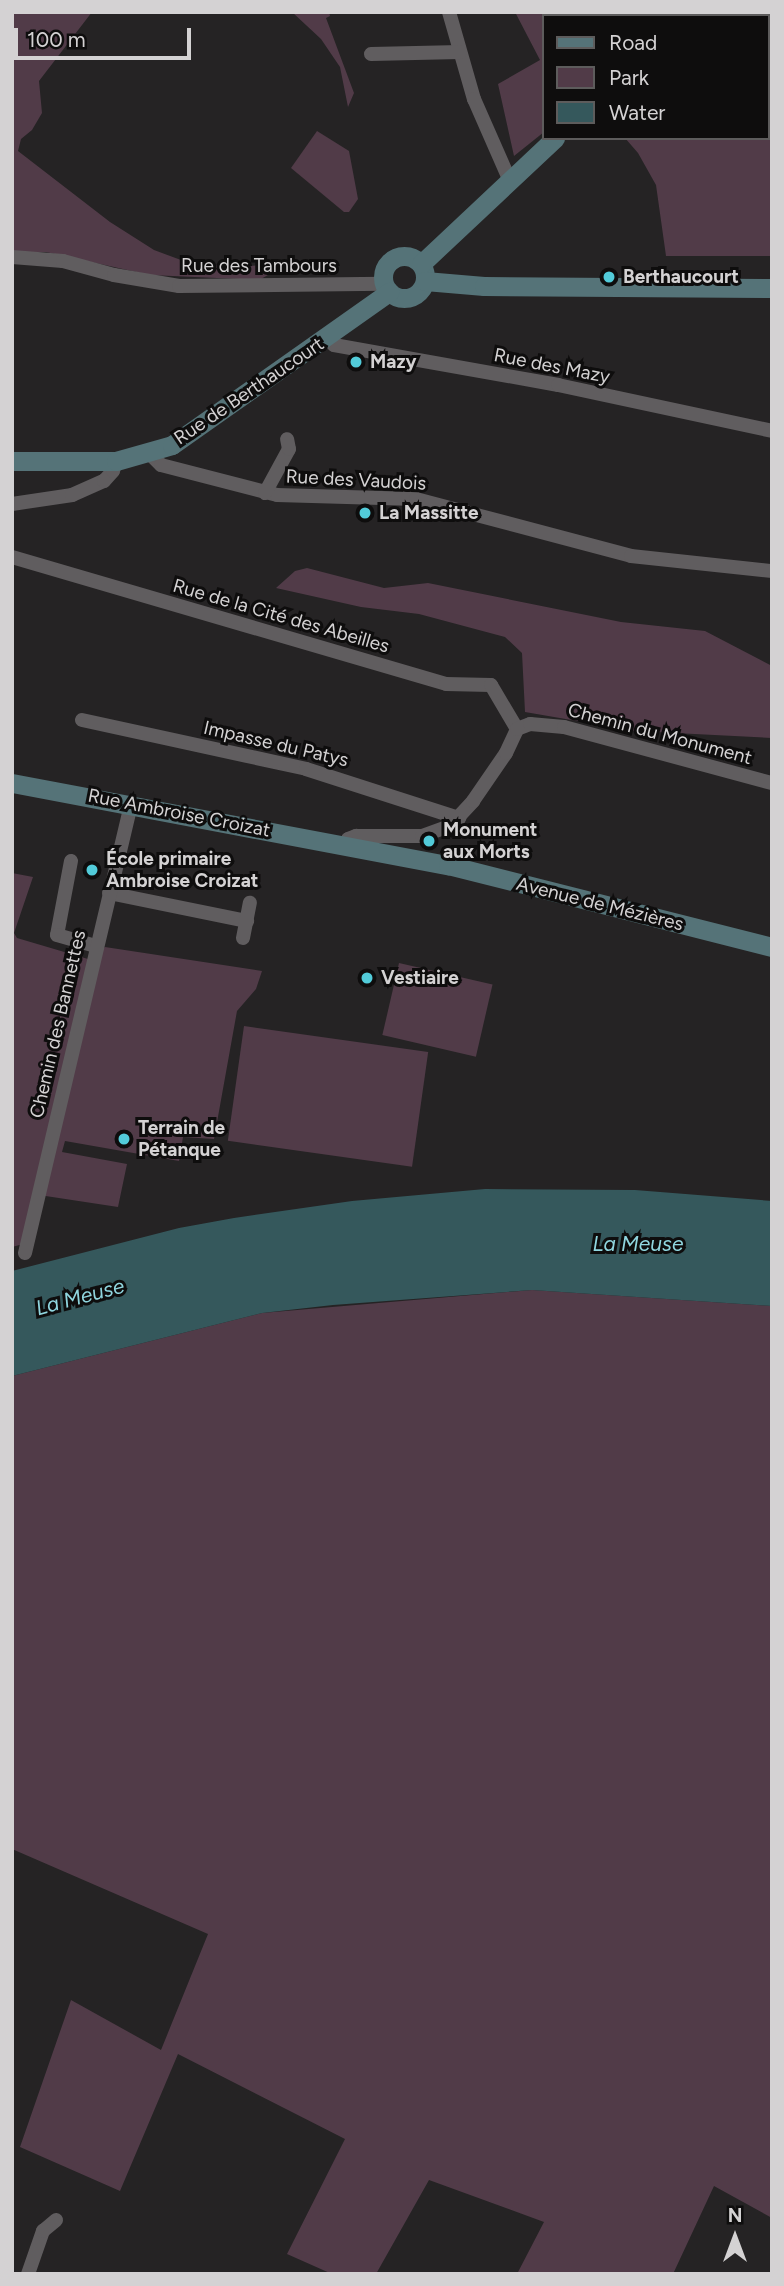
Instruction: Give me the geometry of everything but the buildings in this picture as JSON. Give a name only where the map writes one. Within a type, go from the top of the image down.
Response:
[{"type":"main road","points":[[553,140],[445,245],[423,273],[417,293],[410,297],[396,296],[387,288],[386,265],[396,257],[410,256],[423,273],[461,285],[772,288]]},
{"type":"main road","points":[[445,245],[448,262],[461,285]]},
{"type":"main road","name":"Rue de Berthaucourt","points":[[12,461],[116,461],[172,445],[327,338],[387,288]]},
{"type":"main road","name":"Rue Ambroise Croizat","points":[[12,783],[346,845]]},
{"type":"main road","name":"Avenue de Mézières","points":[[346,845],[448,865],[772,947]]},
{"type":"street","points":[[449,12],[474,99],[510,181]]},
{"type":"street","points":[[371,54],[460,52]]},
{"type":"street","name":"Rue des Tambours","points":[[12,257],[56,260],[114,275],[179,286],[387,288]]},
{"type":"street","name":"Rue des Mazy","points":[[327,338],[334,345],[558,385],[772,431]]},
{"type":"street","points":[[265,493],[289,449],[287,439]]},
{"type":"street","name":"Rue des Vaudois","points":[[149,453],[161,465],[265,493],[416,499],[631,556],[772,571]]},
{"type":"street","points":[[12,504],[72,495],[104,481],[113,471],[116,461]]},
{"type":"street","name":"Rue de la Cité des Abeilles","points":[[12,557],[446,684],[484,683],[496,691],[517,729]]},
{"type":"street","name":"Impasse du Patys","points":[[82,720],[306,769],[357,783],[459,818]]},
{"type":"street","name":"Chemin du Monument","points":[[517,729],[530,724],[564,727],[772,783]]},
{"type":"street","points":[[346,845],[348,839],[356,836],[422,836],[439,833],[459,818],[506,753],[517,729]]},
{"type":"street","name":"Chemin des Bannettes","points":[[25,1254],[131,804]]},
{"type":"street","points":[[71,861],[57,935],[96,946]]},
{"type":"street","points":[[109,893],[247,921]]},
{"type":"street","points":[[243,938],[250,903]]},
{"type":"street","points":[[29,2274],[43,2231],[56,2220]]},
{"type":"green space","points":[[12,12],[92,12],[39,81],[42,113],[32,130],[21,139],[18,151],[110,222],[154,250],[189,263],[234,267],[262,265],[270,268],[268,275],[259,280],[150,275],[46,252],[12,252]]},
{"type":"green space","points":[[292,12],[329,12],[330,16],[326,18],[354,93],[348,107],[340,67],[321,39]]},
{"type":"green space","points":[[515,12],[772,12],[772,256],[666,256],[656,185],[638,153],[627,140],[770,140],[770,14],[542,14],[542,134],[514,156],[498,84],[540,60]]},
{"type":"green space","points":[[317,131],[349,151],[358,199],[349,212],[344,212],[291,168]]},
{"type":"green space","points":[[307,568],[384,588],[428,583],[621,622],[705,631],[772,666],[772,738],[635,731],[525,712],[522,653],[505,637],[419,614],[361,607],[276,588],[295,571]]},
{"type":"green space","points":[[12,873],[33,877],[14,933],[17,938],[88,959],[105,947],[262,971],[256,989],[237,1011],[214,1139],[183,1137],[179,1161],[65,1141],[62,1152],[127,1164],[118,1207],[39,1195],[27,1243],[12,1247]]},
{"type":"green space","points":[[399,963],[493,985],[476,1057],[382,1035]]},
{"type":"green space","points":[[244,1026],[428,1052],[412,1167],[228,1141]]},
{"type":"green space","points":[[532,1290],[772,1306],[772,2218],[714,2186],[673,2274],[517,2274],[544,2222],[429,2180],[376,2274],[332,2274],[287,2254],[345,2139],[178,2054],[120,2191],[20,2147],[71,2000],[161,2050],[208,1934],[12,1849],[12,1376],[262,1313]]},
{"type":"water","name":"La Meuse","points":[[485,1189],[635,1190],[772,1201],[772,1306],[532,1290],[333,1305],[262,1313],[12,1376],[12,1271],[179,1228],[234,1218],[352,1201]]},
{"type":"place","name":"Berthaucourt","points":[[609,277]]},
{"type":"place","name":"Mazy","points":[[356,362]]},
{"type":"place","name":"La Massitte","points":[[365,513]]},
{"type":"place","name":"Monument aux Morts","points":[[429,841]]},
{"type":"place","name":"École primaire Ambroise Croizat","points":[[92,870]]},
{"type":"place","name":"Vestiaire","points":[[367,978]]},
{"type":"place","name":"Terrain de Pétanque","points":[[124,1139]]}]
